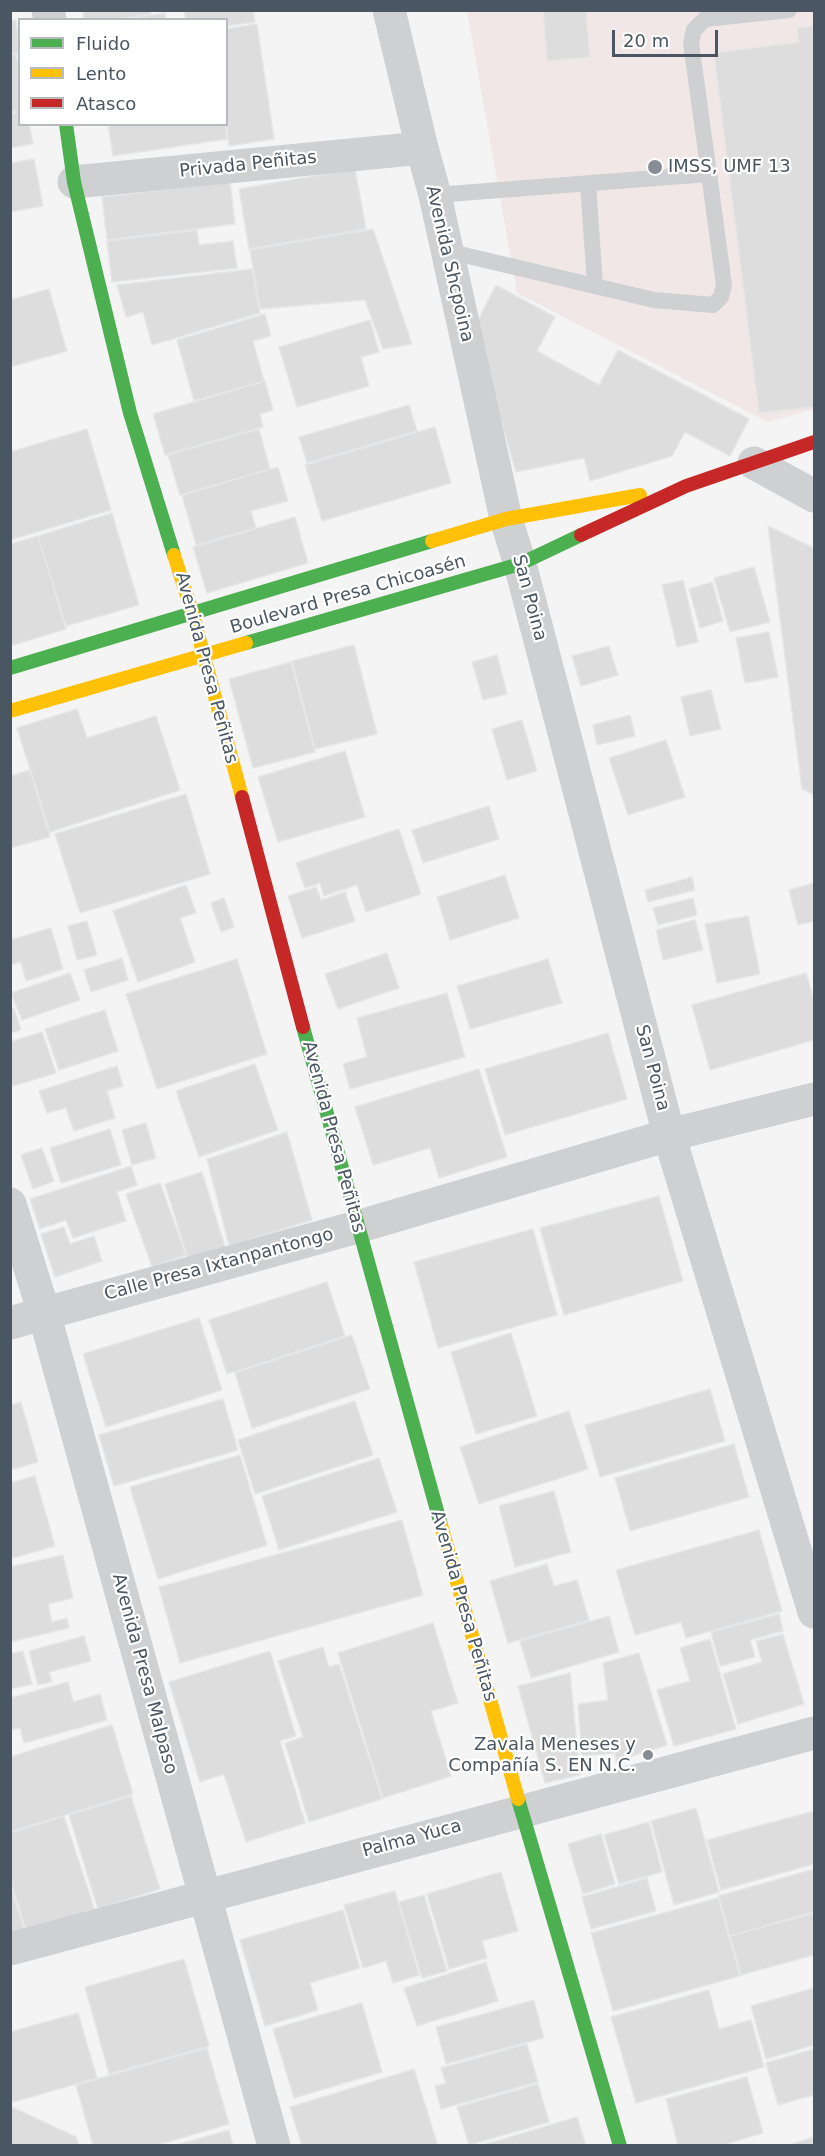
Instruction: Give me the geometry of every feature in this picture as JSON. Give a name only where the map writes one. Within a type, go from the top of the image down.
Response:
[{"type":"street","name":"Avenida Shcpoina","points":[[389,10],[435,195],[506,519]]},
{"type":"street","name":"Avenida Presa Peñitas","points":[[66,126],[74,182],[130,412],[192,612],[357,1227],[521,1810],[620,2145]]},
{"type":"street","name":"Privada Peñitas","points":[[74,182],[422,148]]},
{"type":"street","name":"Boulevard Presa Chicoasén","points":[[10,711],[520,564],[686,486],[814,442]]},
{"type":"street","points":[[754,463],[814,495]]},
{"type":"street","name":"Boulevard Presa Chicoasén","points":[[10,668],[506,519],[686,486]]},
{"type":"street","name":"San Poina","points":[[506,519],[520,564],[669,1135],[814,1612]]},
{"type":"street","name":"Calle Presa Ixtanpantongo","points":[[10,1323],[357,1227],[669,1135],[814,1099]]},
{"type":"street","name":"Avenida Presa Malpaso","points":[[10,1204],[44,1313],[274,2145]]},
{"type":"street","name":"Palma Yuca","points":[[10,1949],[814,1732]]},
{"type":"lane","points":[[447,251],[654,300],[713,305],[721,297],[724,285],[691,43],[694,30],[705,19],[789,10]]},
{"type":"lane","points":[[435,195],[709,174]]},
{"type":"lane","points":[[588,184],[595,285]]},
{"type":"shaded area","name":"IMSS, UMF 13","points":[[467,11],[814,11],[814,409],[768,422],[517,293]]},
{"type":"building","points":[[83,10],[150,10],[151,14],[126,18],[84,18]]},
{"type":"building","points":[[184,10],[253,10],[255,22],[228,26],[228,18],[186,18]]},
{"type":"building","points":[[543,10],[586,10],[590,57],[547,61]]},
{"type":"building","points":[[165,13],[166,18],[133,18]]},
{"type":"building","points":[[16,20],[18,53],[10,54],[10,21]]},
{"type":"building","points":[[257,24],[274,139],[229,146],[226,126],[228,29]]},
{"type":"building","points":[[814,26],[814,407],[759,413],[714,53],[799,42],[797,28]]},
{"type":"building","points":[[16,54],[18,64],[18,111],[10,112],[10,55]]},
{"type":"building","points":[[18,112],[18,126],[29,126],[33,144],[10,148],[10,114]]},
{"type":"building","points":[[108,126],[225,126],[227,139],[113,156]]},
{"type":"building","points":[[34,159],[43,206],[10,212],[10,163]]},
{"type":"building","points":[[355,169],[366,229],[249,249],[239,189]]},
{"type":"building","points":[[230,182],[235,224],[107,240],[102,197]]},
{"type":"building","points":[[373,229],[412,344],[383,349],[365,300],[260,309],[250,250]]},
{"type":"building","points":[[197,230],[199,245],[233,241],[237,268],[112,282],[107,241]]},
{"type":"building","points":[[252,269],[260,313],[152,345],[143,312],[126,317],[117,285]]},
{"type":"building","points":[[496,285],[555,317],[537,351],[599,385],[618,350],[749,419],[730,456],[685,432],[672,456],[590,481],[584,458],[516,472],[474,328]]},
{"type":"building","points":[[49,289],[67,351],[10,367],[10,300]]},
{"type":"building","points":[[265,314],[271,336],[253,341],[264,381],[194,401],[177,340]]},
{"type":"building","points":[[370,320],[379,352],[361,357],[369,386],[297,407],[279,347]]},
{"type":"building","points":[[265,381],[273,410],[260,414],[263,427],[165,455],[153,414]]},
{"type":"building","points":[[409,405],[417,431],[307,463],[299,437]]},
{"type":"building","points":[[435,427],[451,483],[322,521],[305,465]]},
{"type":"building","points":[[87,429],[111,510],[10,540],[10,452]]},
{"type":"building","points":[[259,429],[270,469],[180,495],[168,455]]},
{"type":"building","points":[[278,467],[288,501],[251,511],[256,528],[196,545],[182,495]]},
{"type":"building","points":[[112,513],[139,605],[66,626],[38,536]]},
{"type":"building","points":[[295,517],[308,563],[207,593],[193,547]]},
{"type":"building","points":[[768,526],[814,548],[814,795],[802,789]]},
{"type":"building","points":[[38,536],[66,629],[10,646],[10,544]]},
{"type":"building","points":[[754,567],[770,622],[730,632],[714,578]]},
{"type":"building","points":[[683,580],[698,642],[677,647],[662,585]]},
{"type":"building","points":[[712,582],[723,621],[700,628],[689,589]]},
{"type":"building","points":[[769,632],[778,677],[745,683],[736,638]]},
{"type":"building","points":[[354,645],[377,734],[315,749],[292,661]]},
{"type":"building","points":[[609,646],[618,675],[581,686],[572,656]]},
{"type":"building","points":[[497,655],[507,694],[483,700],[472,662]]},
{"type":"building","points":[[291,662],[315,752],[253,768],[229,679]]},
{"type":"building","points":[[711,690],[721,729],[690,736],[681,697]]},
{"type":"building","points":[[77,709],[87,738],[156,716],[180,790],[50,832],[17,728]]},
{"type":"building","points":[[630,715],[635,736],[597,745],[593,725]]},
{"type":"building","points":[[522,720],[537,771],[507,780],[492,729]]},
{"type":"building","points":[[666,740],[685,797],[628,815],[609,758]]},
{"type":"building","points":[[345,751],[365,817],[278,842],[258,777]]},
{"type":"building","points":[[30,770],[50,837],[10,848],[10,776]]},
{"type":"building","points":[[186,794],[210,874],[80,913],[55,834]]},
{"type":"building","points":[[489,806],[499,839],[423,863],[412,830]]},
{"type":"building","points":[[399,829],[421,894],[366,912],[357,885],[324,896],[320,883],[305,888],[296,863]]},
{"type":"building","points":[[505,875],[519,918],[450,940],[437,897]]},
{"type":"building","points":[[692,877],[695,890],[648,902],[645,890]]},
{"type":"building","points":[[814,883],[814,921],[798,925],[789,890]]},
{"type":"building","points":[[186,885],[196,913],[180,918],[195,962],[138,982],[113,911]]},
{"type":"building","points":[[316,887],[321,900],[345,892],[355,921],[302,938],[288,896]]},
{"type":"building","points":[[224,898],[234,927],[221,932],[211,903]]},
{"type":"building","points":[[693,898],[697,915],[658,925],[653,908]]},
{"type":"building","points":[[748,916],[760,974],[717,983],[705,924]]},
{"type":"building","points":[[695,920],[703,950],[663,960],[656,930]]},
{"type":"building","points":[[87,921],[97,955],[77,960],[68,926]]},
{"type":"building","points":[[51,928],[63,969],[26,981],[21,962],[10,965],[10,940]]},
{"type":"building","points":[[387,953],[399,988],[338,1009],[325,974]]},
{"type":"building","points":[[122,958],[128,980],[91,992],[84,970]]},
{"type":"building","points":[[237,959],[267,1054],[157,1089],[126,994]]},
{"type":"building","points":[[548,959],[562,1003],[470,1029],[457,986]]},
{"type":"building","points":[[70,973],[80,1000],[22,1020],[11,993]]},
{"type":"building","points":[[806,973],[814,1001],[814,1040],[710,1070],[692,1005]]},
{"type":"building","points":[[447,993],[465,1057],[350,1089],[343,1064],[367,1057],[357,1018]]},
{"type":"building","points":[[14,1008],[21,1030],[10,1033],[10,1009]]},
{"type":"building","points":[[105,1010],[118,1051],[59,1070],[45,1029]]},
{"type":"building","points":[[42,1032],[56,1073],[10,1087],[10,1042]]},
{"type":"building","points":[[608,1033],[627,1099],[505,1135],[485,1069]]},
{"type":"building","points":[[255,1064],[278,1130],[199,1157],[176,1091]]},
{"type":"building","points":[[117,1066],[123,1086],[107,1091],[115,1118],[74,1131],[66,1108],[47,1113],[39,1091]]},
{"type":"building","points":[[479,1069],[507,1157],[439,1178],[430,1148],[373,1165],[355,1107]]},
{"type":"building","points":[[146,1123],[156,1158],[132,1165],[122,1130]]},
{"type":"building","points":[[110,1129],[121,1165],[61,1183],[50,1148]]},
{"type":"building","points":[[287,1132],[312,1220],[229,1246],[207,1159]]},
{"type":"building","points":[[42,1148],[54,1181],[33,1189],[21,1155]]},
{"type":"building","points":[[131,1166],[137,1185],[117,1192],[126,1221],[73,1238],[66,1220],[40,1229],[30,1199]]},
{"type":"building","points":[[202,1172],[226,1250],[189,1262],[165,1184]]},
{"type":"building","points":[[160,1183],[186,1255],[152,1267],[126,1194]]},
{"type":"building","points":[[659,1196],[683,1281],[564,1315],[540,1228]]},
{"type":"building","points":[[64,1227],[70,1244],[94,1236],[102,1261],[55,1277],[41,1234]]},
{"type":"building","points":[[533,1229],[557,1315],[438,1348],[414,1262]]},
{"type":"building","points":[[327,1282],[345,1336],[227,1374],[209,1320]]},
{"type":"building","points":[[199,1318],[222,1390],[106,1427],[83,1354]]},
{"type":"building","points":[[511,1333],[537,1416],[476,1434],[451,1352]]},
{"type":"building","points":[[352,1335],[370,1389],[252,1428],[235,1373]]},
{"type":"building","points":[[710,1389],[725,1441],[600,1477],[585,1425]]},
{"type":"building","points":[[223,1399],[238,1450],[114,1486],[99,1435]]},
{"type":"building","points":[[355,1401],[373,1455],[255,1494],[238,1440]]},
{"type":"building","points":[[21,1402],[38,1462],[10,1470],[10,1405]]},
{"type":"building","points":[[569,1411],[588,1469],[479,1504],[460,1447]]},
{"type":"building","points":[[734,1444],[749,1497],[630,1531],[615,1478]]},
{"type":"building","points":[[240,1455],[267,1545],[158,1579],[130,1487]]},
{"type":"building","points":[[379,1458],[397,1512],[279,1550],[262,1496]]},
{"type":"building","points":[[35,1476],[55,1546],[10,1559],[10,1483]]},
{"type":"building","points":[[554,1491],[571,1552],[515,1567],[499,1506]]},
{"type":"building","points":[[402,1520],[423,1595],[180,1663],[159,1587]]},
{"type":"building","points":[[759,1530],[782,1611],[686,1638],[681,1622],[635,1635],[616,1570]]},
{"type":"building","points":[[63,1555],[73,1598],[48,1604],[52,1622],[67,1618],[69,1628],[10,1642],[10,1567]]},
{"type":"building","points":[[547,1564],[554,1586],[577,1580],[589,1620],[508,1643],[490,1581]]},
{"type":"building","points":[[779,1614],[783,1631],[750,1640],[755,1657],[720,1666],[711,1632]]},
{"type":"building","points":[[609,1616],[619,1652],[531,1678],[520,1641]]},
{"type":"building","points":[[433,1623],[458,1703],[431,1711],[451,1776],[383,1798],[338,1653]]},
{"type":"building","points":[[783,1634],[804,1704],[738,1724],[723,1674],[762,1662],[756,1641]]},
{"type":"building","points":[[84,1636],[91,1661],[49,1672],[52,1682],[38,1685],[29,1651]]},
{"type":"building","points":[[710,1639],[736,1729],[674,1746],[657,1690],[690,1681],[680,1648]]},
{"type":"building","points":[[323,1647],[329,1667],[339,1664],[382,1799],[309,1822],[285,1743],[303,1737],[278,1661]]},
{"type":"building","points":[[23,1651],[32,1684],[10,1689],[10,1654]]},
{"type":"building","points":[[270,1651],[296,1736],[280,1741],[305,1823],[246,1842],[224,1774],[200,1782],[169,1682]]},
{"type":"building","points":[[639,1653],[667,1745],[616,1761],[615,1753],[582,1756],[578,1704],[608,1700],[603,1663]]},
{"type":"building","points":[[570,1673],[580,1775],[545,1783],[518,1686]]},
{"type":"building","points":[[68,1682],[73,1702],[100,1694],[107,1720],[24,1743],[20,1728],[10,1730],[10,1698]]},
{"type":"building","points":[[112,1725],[133,1794],[10,1832],[10,1757]]},
{"type":"building","points":[[131,1796],[160,1889],[98,1909],[69,1815]]},
{"type":"building","points":[[696,1808],[719,1892],[674,1905],[651,1821]]},
{"type":"building","points":[[814,1811],[814,1864],[721,1890],[707,1840]]},
{"type":"building","points":[[64,1816],[95,1911],[27,1933],[10,1879],[10,1833]]},
{"type":"building","points":[[649,1822],[662,1872],[619,1884],[604,1835]]},
{"type":"building","points":[[601,1834],[615,1884],[583,1894],[568,1844]]},
{"type":"building","points":[[814,1869],[814,1912],[730,1936],[719,1896]]},
{"type":"building","points":[[501,1872],[518,1931],[482,1941],[487,1958],[449,1969],[427,1894]]},
{"type":"building","points":[[647,1878],[656,1911],[591,1929],[582,1897]]},
{"type":"building","points":[[10,1885],[25,1931],[10,1936]]},
{"type":"building","points":[[395,1891],[419,1975],[393,1983],[386,1961],[363,1968],[344,1905]]},
{"type":"building","points":[[424,1895],[447,1971],[422,1978],[399,1902]]},
{"type":"building","points":[[718,1898],[740,1976],[613,2011],[591,1933]]},
{"type":"building","points":[[343,1910],[360,1968],[310,1983],[318,2010],[265,2026],[240,1940]]},
{"type":"building","points":[[814,1913],[814,1955],[741,1975],[730,1936]]},
{"type":"building","points":[[184,1959],[209,2046],[109,2074],[85,1987]]},
{"type":"building","points":[[486,1962],[498,2001],[417,2026],[404,1988]]},
{"type":"building","points":[[814,1988],[814,2045],[766,2059],[751,2006]]},
{"type":"building","points":[[709,1990],[719,2029],[751,2020],[764,2067],[636,2103],[611,2017]]},
{"type":"building","points":[[534,2000],[544,2038],[446,2064],[436,2027]]},
{"type":"building","points":[[362,2003],[382,2072],[294,2098],[273,2029]]},
{"type":"building","points":[[78,2013],[97,2078],[10,2103],[10,2032]]},
{"type":"building","points":[[527,2044],[538,2082],[441,2109],[435,2086],[446,2083],[441,2068]]},
{"type":"building","points":[[207,2048],[229,2124],[154,2146],[93,2146],[76,2085]]},
{"type":"building","points":[[814,2049],[814,2095],[778,2105],[766,2063]]},
{"type":"building","points":[[414,2069],[438,2146],[302,2146],[290,2107]]},
{"type":"building","points":[[747,2077],[763,2133],[719,2146],[678,2146],[666,2099]]},
{"type":"building","points":[[538,2084],[549,2122],[469,2145],[457,2107]]},
{"type":"building","points":[[10,2106],[76,2137],[79,2146],[10,2146]]},
{"type":"building","points":[[577,2117],[586,2146],[486,2146],[486,2144]]},
{"type":"building","points":[[229,2130],[233,2146],[173,2146]]},
{"type":"building","points":[[814,2137],[814,2146],[786,2146]]},
{"type":"traffic: fast","points":[[66,126],[74,182],[130,413],[174,555]]},
{"type":"traffic: fast","points":[[246,643],[520,564],[581,535]]},
{"type":"traffic: fast","points":[[10,668],[432,541]]},
{"type":"traffic: fast","points":[[303,1027],[441,1525]]},
{"type":"traffic: fast","points":[[518,1799],[620,2146]]},
{"type":"traffic: slow","points":[[432,541],[506,519],[640,495]]},
{"type":"traffic: slow","points":[[174,555],[192,612],[242,797]]},
{"type":"traffic: slow","points":[[10,711],[246,643]]},
{"type":"traffic: slow","points":[[441,1525],[518,1799]]},
{"type":"traffic: jam","points":[[581,535],[686,486],[814,442]]},
{"type":"traffic: jam","points":[[242,797],[303,1027]]},
{"type":"place","name":"IMSS, UMF 13","points":[[655,167]]},
{"type":"place","name":"Zavala Meneses y Compañía S. EN N.C.","points":[[648,1755]]}]
